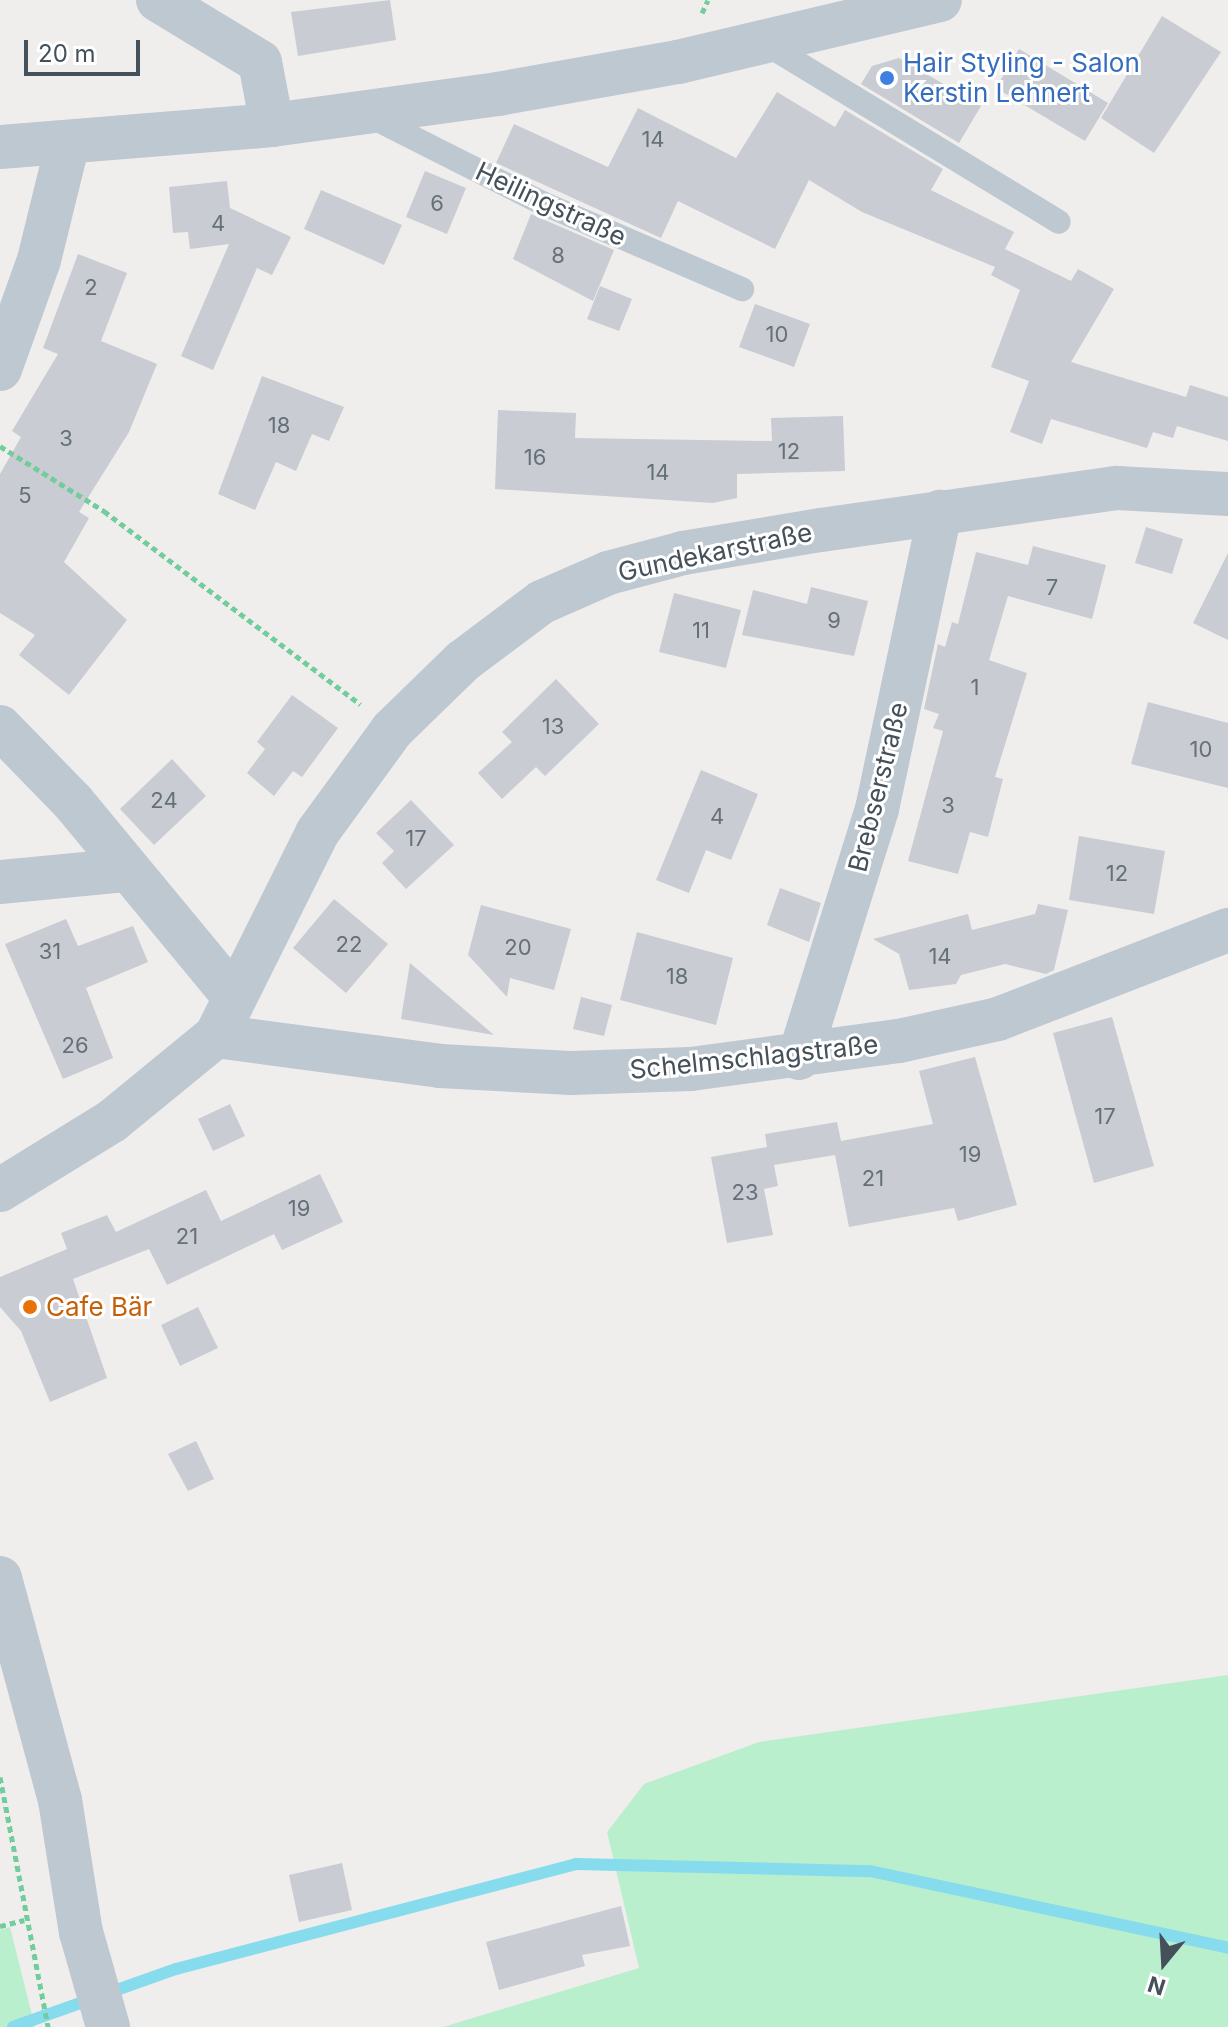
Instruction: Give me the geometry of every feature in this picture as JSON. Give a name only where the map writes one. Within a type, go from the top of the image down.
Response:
[{"type":"street","points":[[158,0],[260,62],[272,125]]},
{"type":"street","points":[[0,147],[67,146],[272,125],[362,112],[763,42],[940,0]]},
{"type":"street","points":[[0,369],[39,260],[67,146]]},
{"type":"street","name":"Gundekarstraße","points":[[0,1190],[112,1121],[216,1036],[232,994],[317,833],[392,730],[463,661],[542,602],[608,573],[683,553],[940,512],[1117,488],[1228,494]]},
{"type":"street","name":"Brebserstraße","points":[[799,1058],[877,809],[940,512]]},
{"type":"street","points":[[0,727],[232,994]]},
{"type":"street","points":[[0,882],[127,870]]},
{"type":"street","name":"Schelmschlagstraße","points":[[216,1036],[440,1066],[571,1073],[799,1058],[998,1019],[1228,930]]},
{"type":"street","points":[[0,1578],[60,1800],[81,1932],[108,2027]]},
{"type":"lane","points":[[763,42],[1059,222]]},
{"type":"lane","name":"Heilingstraße","points":[[362,112],[542,203],[742,289]]},
{"type":"path","points":[[0,446],[278,636],[392,730]]},
{"type":"path","points":[[0,1777],[24,1920],[48,2027]]},
{"type":"path","points":[[0,1926],[24,1920]]},
{"type":"green space","points":[[1228,1675],[1228,2027],[443,2027],[639,1968],[607,1832],[644,1784],[759,1742]]},
{"type":"green space","points":[[10,1927],[35,2027],[0,2027],[0,1930]]},
{"type":"building","points":[[390,0],[396,40],[298,56],[291,12]]},
{"type":"building","points":[[1162,16],[1221,52],[1154,153],[1101,118]]},
{"type":"building","points":[[1019,49],[1108,103],[1085,141],[996,88]]},
{"type":"building","points":[[899,58],[981,106],[959,143],[861,84],[872,66]]},
{"type":"building","points":[[777,92],[835,127],[845,110],[943,169],[931,190],[1014,232],[1005,249],[1071,281],[1078,269],[1114,289],[1071,362],[1186,397],[1190,385],[1228,397],[1228,441],[1177,426],[1173,438],[1153,432],[1147,448],[1051,419],[1042,444],[1010,432],[1029,381],[991,367],[1020,290],[991,275],[995,267],[862,212],[809,180],[775,249],[678,201],[661,238],[496,163],[514,124],[608,167],[638,108],[736,158]]},
{"type":"building","points":[[425,171],[466,188],[447,234],[406,217]]},
{"type":"building","points":[[227,181],[230,208],[291,237],[272,275],[257,268],[213,370],[181,356],[229,244],[190,249],[188,232],[173,233],[169,187]]},
{"type":"building","points":[[321,190],[402,225],[384,265],[304,229]]},
{"type":"building","points":[[531,214],[614,250],[593,301],[513,259]]},
{"type":"building","points":[[78,254],[127,273],[101,341],[157,364],[129,432],[79,512],[89,518],[64,562],[127,620],[69,695],[19,655],[35,635],[0,613],[0,474],[21,437],[12,431],[58,354],[43,348]]},
{"type":"building","points":[[600,286],[632,299],[619,331],[587,319]]},
{"type":"building","points":[[755,304],[810,324],[794,367],[739,347]]},
{"type":"building","points":[[262,376],[344,407],[329,441],[312,434],[296,471],[276,462],[255,510],[218,494]]},
{"type":"building","points":[[498,410],[576,413],[575,438],[772,441],[771,418],[843,416],[845,471],[737,474],[737,498],[713,503],[495,489]]},
{"type":"building","points":[[1146,527],[1183,539],[1172,574],[1135,563]]},
{"type":"building","points":[[1033,546],[1106,565],[1092,619],[1008,596],[989,660],[1027,673],[995,777],[1003,779],[988,837],[970,832],[958,874],[908,861],[943,731],[933,728],[939,714],[924,709],[938,644],[945,647],[952,622],[958,624],[976,552],[1028,565]]},
{"type":"building","points":[[1228,553],[1228,640],[1193,623]]},
{"type":"building","points":[[811,587],[868,601],[854,656],[742,635],[753,590],[807,604]]},
{"type":"building","points":[[674,593],[741,610],[726,668],[659,652]]},
{"type":"building","points":[[556,679],[599,724],[545,776],[536,767],[502,799],[478,773],[512,742],[502,732]]},
{"type":"building","points":[[292,695],[338,728],[302,777],[293,771],[274,796],[247,773],[265,749],[257,742]]},
{"type":"building","points":[[1148,702],[1228,723],[1228,788],[1131,764]]},
{"type":"building","points":[[172,759],[206,796],[154,845],[120,809]]},
{"type":"building","points":[[701,770],[758,794],[731,860],[706,850],[689,893],[656,880]]},
{"type":"building","points":[[411,800],[454,845],[406,889],[382,863],[394,851],[376,833]]},
{"type":"building","points":[[1079,836],[1165,851],[1154,914],[1069,900]]},
{"type":"building","points":[[780,888],[821,903],[809,942],[767,925]]},
{"type":"building","points":[[334,899],[388,944],[346,993],[293,948]]},
{"type":"building","points":[[1038,904],[1068,910],[1054,970],[1046,974],[1005,964],[961,975],[956,984],[909,990],[899,954],[873,939],[968,914],[972,930],[1035,914]]},
{"type":"building","points":[[481,905],[571,929],[554,990],[510,978],[507,997],[468,955]]},
{"type":"building","points":[[66,919],[78,946],[133,926],[148,962],[86,988],[113,1058],[63,1079],[5,944]]},
{"type":"building","points":[[637,932],[733,958],[716,1025],[620,1000]]},
{"type":"building","points":[[410,963],[494,1035],[401,1019]]},
{"type":"building","points":[[581,997],[612,1005],[604,1036],[573,1029]]},
{"type":"building","points":[[1112,1017],[1154,1166],[1094,1183],[1053,1033]]},
{"type":"building","points":[[975,1057],[1017,1205],[958,1221],[954,1208],[849,1227],[835,1155],[774,1165],[778,1186],[764,1189],[773,1235],[727,1243],[711,1157],[767,1147],[765,1134],[837,1122],[841,1141],[933,1124],[919,1071]]},
{"type":"building","points":[[230,1104],[245,1136],[213,1151],[198,1119]]},
{"type":"building","points":[[320,1174],[343,1222],[282,1250],[274,1234],[167,1285],[149,1249],[73,1279],[107,1378],[50,1402],[21,1331],[0,1307],[0,1277],[67,1249],[61,1233],[107,1215],[116,1232],[206,1190],[221,1221]]},
{"type":"building","points":[[198,1307],[218,1348],[180,1366],[161,1325]]},
{"type":"building","points":[[196,1441],[214,1479],[188,1491],[168,1454]]},
{"type":"building","points":[[342,1863],[352,1910],[299,1922],[289,1875]]},
{"type":"building","points":[[621,1906],[630,1946],[582,1955],[585,1966],[499,1990],[486,1942]]},
{"type":"waterway","points":[[13,2027],[176,1969],[576,1864],[870,1871],[1228,1948]]},
{"type":"place","name":"Hair Styling - Salon Kerstin Lehnert","points":[[887,78]]},
{"type":"place","name":"Cafe Bär","points":[[30,1307]]}]
